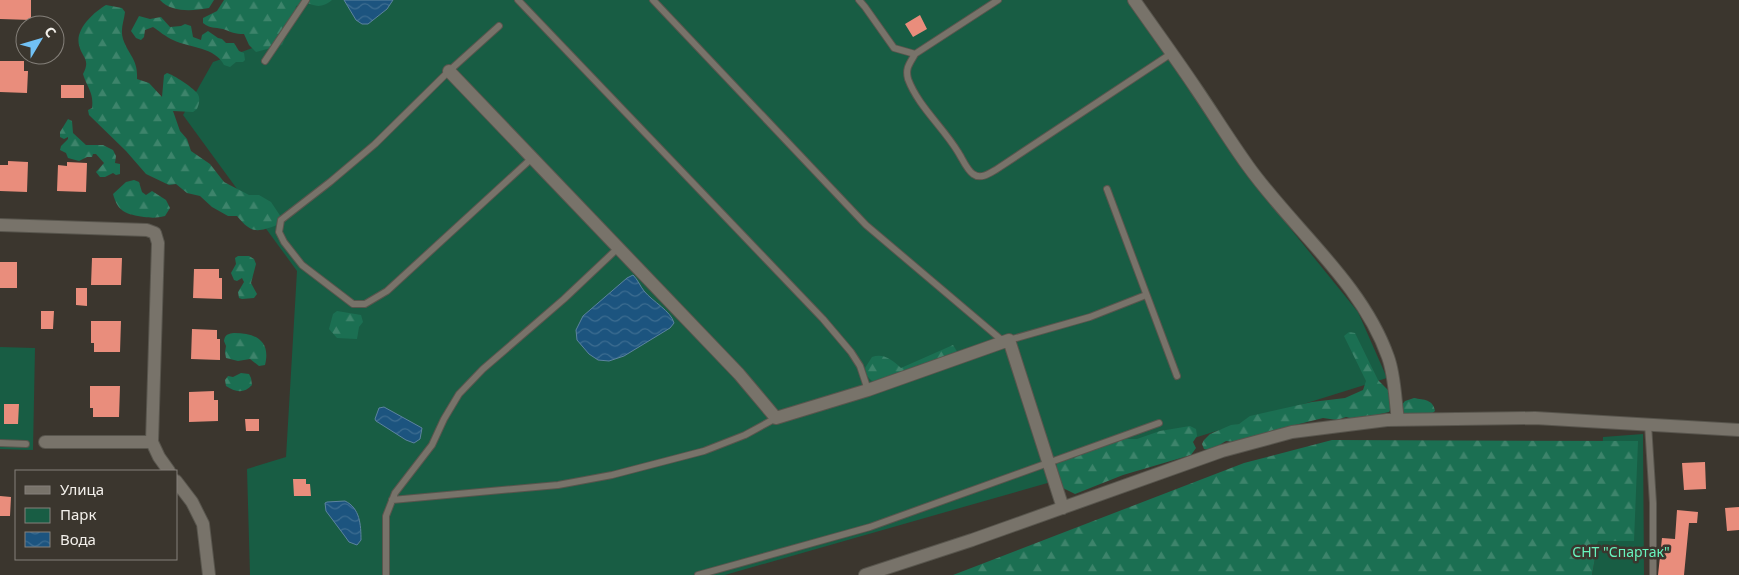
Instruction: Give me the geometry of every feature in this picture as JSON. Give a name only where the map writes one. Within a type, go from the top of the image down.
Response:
[{"type":"street","points":[[1134,0],[1247,165],[1277,204],[1340,276],[1360,302],[1376,328],[1388,359],[1398,420]]},
{"type":"street","points":[[449,72],[739,374],[776,418],[868,390],[1007,341],[1063,508]]},
{"type":"street","points":[[0,226],[147,230],[155,233],[158,243],[152,442],[168,470]]},
{"type":"street","points":[[865,575],[972,540],[1222,451],[1292,432],[1398,420],[1535,418],[1739,430]]},
{"type":"street","points":[[45,442],[152,442]]},
{"type":"street","points":[[178,483],[192,502],[203,524],[208,575]]},
{"type":"lane","points":[[265,61],[306,0]]},
{"type":"lane","points":[[518,0],[823,319],[851,352],[860,366],[868,390]]},
{"type":"lane","points":[[654,0],[866,225],[1007,341],[1090,317],[1146,295]]},
{"type":"lane","points":[[858,0],[894,48],[915,54]]},
{"type":"lane","points":[[998,0],[915,54],[907,66],[908,78],[920,101],[952,142],[972,174],[979,177],[986,176],[997,169],[1172,53]]},
{"type":"lane","points":[[499,26],[375,144],[281,220],[279,232],[284,242],[302,265],[353,304],[365,304],[387,291],[532,158]]},
{"type":"lane","points":[[1106,188],[1177,376]]},
{"type":"lane","points":[[386,575],[386,516],[392,500],[395,493],[432,445],[444,419],[459,394],[483,369],[564,299],[618,248]]},
{"type":"lane","points":[[392,500],[558,485],[612,476],[704,451],[745,435],[776,418]]},
{"type":"lane","points":[[698,575],[870,527],[1158,423]]},
{"type":"lane","points":[[1648,424],[1653,503],[1653,575]]},
{"type":"lane","points":[[0,443],[26,444]]},
{"type":"green space","points":[[160,0],[214,0],[209,8],[183,10],[170,7]]},
{"type":"green space","points":[[224,0],[332,0],[316,6],[305,2],[296,6],[293,20],[282,45],[256,52],[249,45],[244,34],[210,27],[203,23],[203,18],[217,11]]},
{"type":"green space","points":[[297,0],[1139,0],[1273,207],[1358,312],[1387,378],[1072,476],[725,575],[250,575],[247,469],[286,457],[297,271],[183,115],[213,62],[269,42]]},
{"type":"green space","points":[[106,5],[122,8],[125,12],[122,35],[125,45],[135,62],[137,79],[149,83],[162,97],[164,75],[167,73],[195,90],[198,95],[197,109],[193,112],[173,111],[180,131],[187,139],[191,151],[210,164],[224,182],[249,195],[259,195],[271,202],[281,217],[277,225],[254,230],[246,226],[237,216],[228,216],[212,207],[200,196],[187,193],[176,184],[169,185],[146,174],[126,151],[89,115],[88,110],[92,108],[92,98],[83,74],[86,62],[80,49],[79,39],[86,22]]},
{"type":"green space","points":[[139,16],[150,19],[161,17],[170,27],[185,24],[191,26],[193,37],[201,40],[202,35],[208,31],[226,43],[234,43],[239,51],[244,53],[245,60],[243,62],[236,62],[230,67],[224,65],[220,59],[208,51],[173,40],[153,27],[145,30],[144,37],[141,40],[136,38],[131,31]]},
{"type":"green space","points":[[68,119],[72,121],[73,133],[86,145],[103,145],[113,150],[116,156],[115,163],[120,164],[120,174],[116,175],[113,173],[100,177],[96,172],[104,163],[96,154],[79,161],[68,158],[66,153],[60,150],[61,146],[68,139],[68,137],[64,139],[60,137],[60,132]]},
{"type":"green space","points":[[134,180],[139,182],[142,192],[146,195],[152,191],[166,200],[170,208],[165,216],[144,217],[124,212],[121,209],[113,194],[126,182]]},
{"type":"green space","points":[[238,256],[249,256],[254,259],[256,264],[251,283],[257,294],[254,298],[239,298],[238,292],[244,282],[242,278],[237,281],[234,280],[231,273],[236,264],[235,258]]},
{"type":"green space","points":[[337,311],[361,315],[363,322],[359,327],[357,339],[337,338],[329,329],[333,314]]},
{"type":"green space","points":[[1349,332],[1355,333],[1378,380],[1389,391],[1392,406],[1389,412],[1354,419],[1346,417],[1337,420],[1323,418],[1271,431],[1250,441],[1226,441],[1211,450],[1204,449],[1202,444],[1210,434],[1231,425],[1239,424],[1250,416],[1312,402],[1345,398],[1363,390],[1366,381],[1344,336]]},
{"type":"green space","points":[[234,333],[255,337],[264,344],[266,350],[265,365],[259,366],[250,359],[238,361],[226,358],[224,339],[227,335]]},
{"type":"green space","points":[[953,345],[958,353],[873,382],[867,376],[865,368],[872,357],[884,357],[901,368]]},
{"type":"green space","points":[[0,347],[35,348],[33,450],[0,449]]},
{"type":"green space","points":[[241,373],[249,374],[252,385],[249,388],[239,391],[226,386],[225,380],[228,376],[233,377]]},
{"type":"green space","points":[[1414,398],[1430,402],[1435,411],[1430,415],[1407,416],[1401,411],[1400,407],[1405,401]]},
{"type":"green space","points":[[1190,426],[1196,429],[1197,436],[1193,442],[1196,448],[1191,455],[1123,475],[1075,494],[1063,488],[1057,475],[1057,457],[1116,439],[1137,439],[1160,431]]},
{"type":"green space","name":"СНТ \"Спартак\"","points":[[1643,434],[1644,575],[1592,575],[1598,540],[1603,437]]},
{"type":"green space","points":[[1332,440],[1638,441],[1634,541],[1598,541],[1592,575],[953,575],[1244,463]]},
{"type":"water","points":[[344,0],[393,0],[387,9],[368,24],[362,24],[356,20]]},
{"type":"water","points":[[633,275],[644,291],[669,314],[674,323],[670,328],[624,356],[609,361],[598,360],[589,354],[577,340],[576,330],[583,316]]},
{"type":"water","points":[[384,407],[422,428],[420,439],[414,443],[406,440],[376,421],[379,408]]},
{"type":"water","points":[[345,501],[354,508],[359,518],[361,540],[357,545],[349,542],[326,511],[325,503]]},
{"type":"building","points":[[0,0],[31,0],[31,15],[15,15],[15,19],[0,19]]},
{"type":"building","points":[[920,15],[927,29],[913,37],[905,24]]},
{"type":"building","points":[[0,61],[15,61],[15,65],[24,65],[24,71],[28,71],[27,93],[0,92]]},
{"type":"building","points":[[61,85],[84,85],[84,98],[61,98]]},
{"type":"building","points":[[8,161],[28,162],[27,192],[0,191],[0,165],[8,165]]},
{"type":"building","points":[[67,162],[87,163],[86,192],[57,191],[58,165],[67,166]]},
{"type":"building","points":[[92,258],[122,258],[121,285],[91,285]]},
{"type":"building","points":[[0,262],[17,262],[17,288],[0,288]]},
{"type":"building","points":[[194,269],[219,269],[219,278],[222,278],[222,299],[193,298]]},
{"type":"building","points":[[76,288],[87,288],[87,306],[76,305]]},
{"type":"building","points":[[41,311],[54,311],[53,329],[41,329]]},
{"type":"building","points":[[91,321],[121,321],[120,352],[94,352],[94,343],[91,343]]},
{"type":"building","points":[[192,329],[217,330],[217,339],[220,339],[220,360],[191,359]]},
{"type":"building","points":[[90,386],[120,386],[119,417],[93,417],[93,408],[90,408]]},
{"type":"building","points":[[214,391],[214,400],[218,400],[218,421],[189,422],[189,392]]},
{"type":"building","points":[[4,404],[19,404],[18,424],[4,424]]},
{"type":"building","points":[[245,419],[259,419],[259,431],[246,431]]},
{"type":"building","points":[[1705,462],[1706,489],[1684,490],[1682,463]]},
{"type":"building","points":[[293,479],[306,479],[306,484],[310,484],[311,496],[294,496]]},
{"type":"building","points":[[0,496],[11,497],[10,516],[0,516]]},
{"type":"building","points":[[1739,507],[1739,530],[1727,531],[1725,508]]},
{"type":"building","points":[[1677,510],[1698,512],[1697,523],[1689,523],[1684,575],[1658,575],[1662,538],[1675,539]]}]
